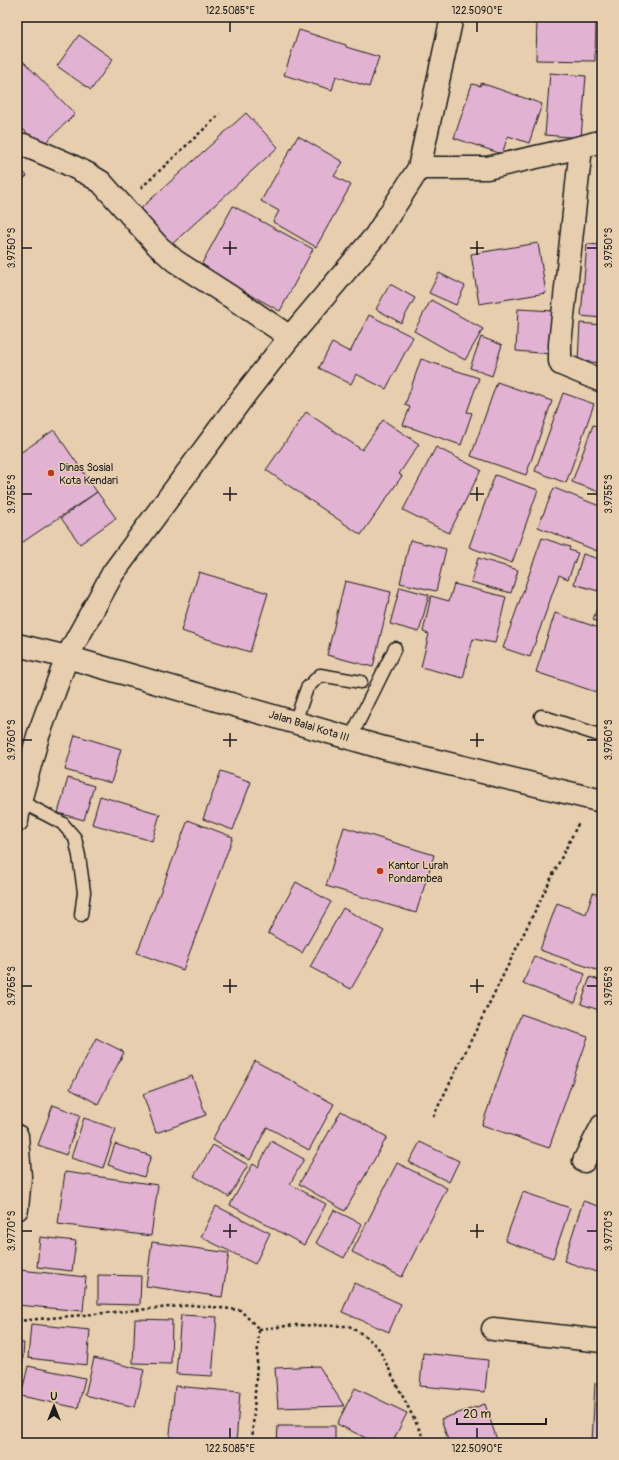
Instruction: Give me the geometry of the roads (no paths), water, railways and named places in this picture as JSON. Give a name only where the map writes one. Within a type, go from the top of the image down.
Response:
[{"type":"street","points":[[18,811],[38,736],[67,657],[112,573],[246,393],[290,337],[376,234],[419,168],[452,17]]},
{"type":"street","points":[[419,168],[487,168],[602,141]]},
{"type":"street","points":[[24,145],[66,163],[101,182],[158,246],[175,261],[232,297],[290,337]]},
{"type":"street","points":[[581,147],[560,344],[560,361],[561,364],[602,380]]},
{"type":"street","name":"Jalan Balai Kota III","points":[[17,646],[67,657],[384,748],[598,797]]},
{"type":"street","points":[[584,1160],[602,1126]]},
{"type":"street","points":[[17,1136],[20,1177],[17,1209]]},
{"type":"street","points":[[493,1329],[602,1341]]},
{"type":"lane","points":[[350,739],[395,648]]},
{"type":"lane","points":[[295,722],[306,688],[320,675],[361,682]]},
{"type":"lane","points":[[541,716],[602,736]]},
{"type":"lane","points":[[18,811],[62,823],[75,838],[80,856],[84,892],[81,915]]},
{"type":"place","name":"Dinas Sosial Kota Kendari","points":[[51,473]]},
{"type":"place","name":"Kantor Lurah Pondambea","points":[[380,871]]}]
